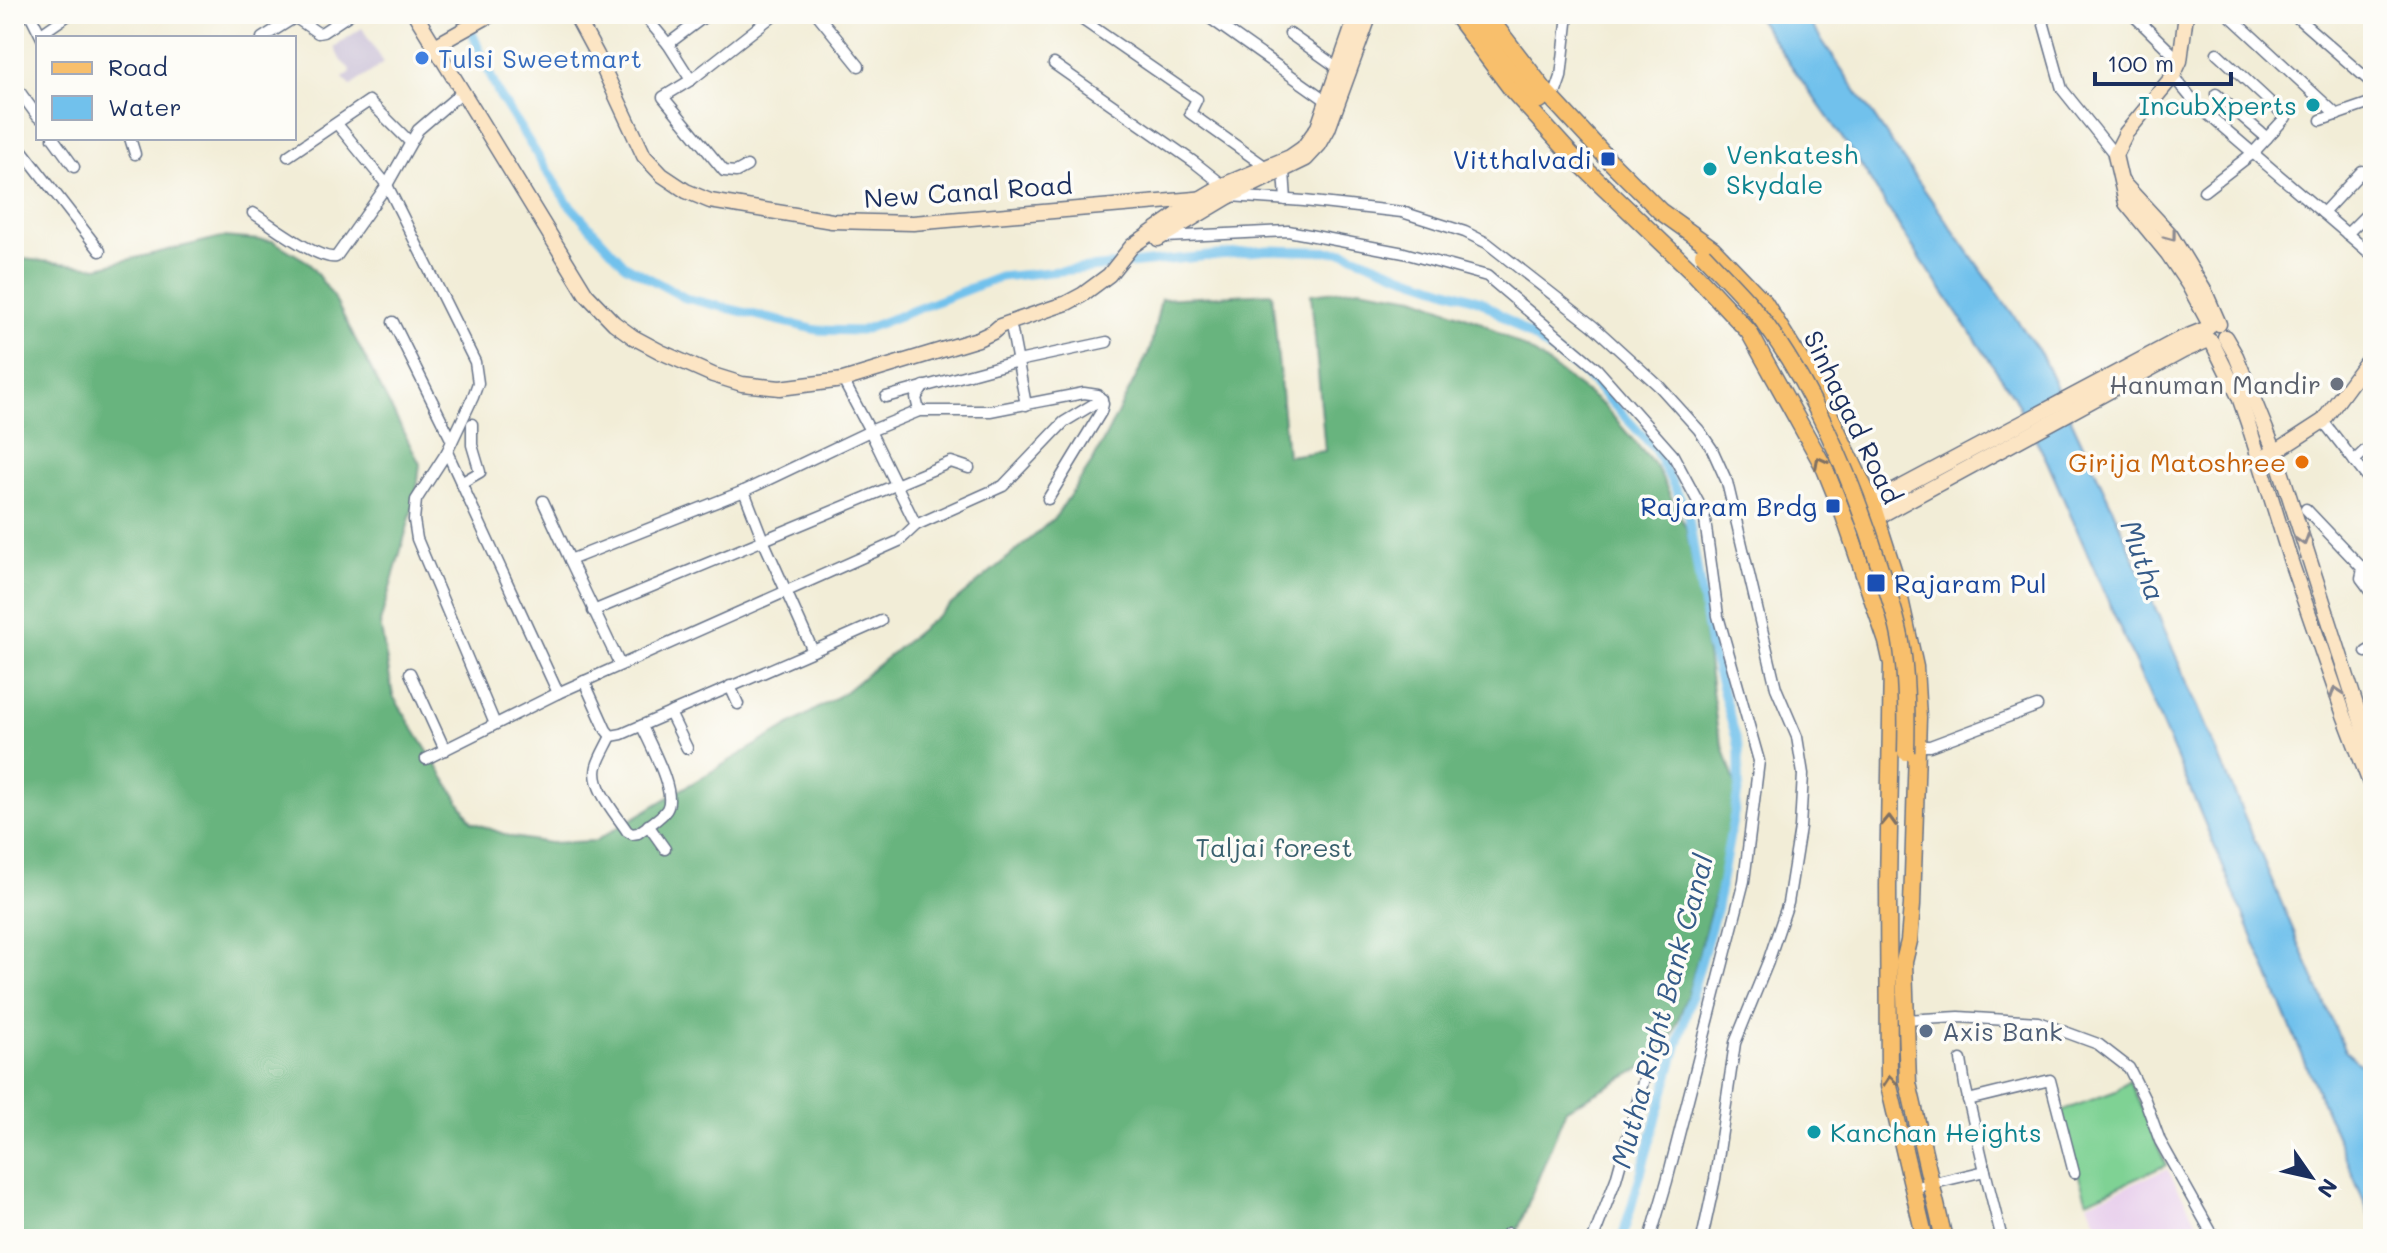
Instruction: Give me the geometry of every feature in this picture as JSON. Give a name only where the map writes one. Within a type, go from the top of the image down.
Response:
[{"type":"main road","name":"Sinhagad Road","points":[[1455,14],[1521,100],[1574,158],[1696,275],[1749,332],[1825,469],[1844,516],[1892,664],[1888,874],[1889,1086],[1925,1239]]},
{"type":"main road","points":[[1470,14],[1519,77],[1667,233],[1696,275]]},
{"type":"main road","name":"Sinhagad Road","points":[[1486,14],[1553,100],[1660,211],[1713,249],[1764,302],[1814,382],[1875,511],[1895,576],[1915,667],[1918,698],[1912,749]]},
{"type":"main road","points":[[1660,211],[1750,304],[1774,336],[1800,381],[1847,473],[1875,551],[1900,638],[1912,749],[1904,962],[1908,1083],[1944,1239]]},
{"type":"street","points":[[30,14],[42,36],[70,14]]},
{"type":"street","points":[[265,36],[294,18],[318,33],[350,14]]},
{"type":"street","points":[[415,14],[437,45],[461,93],[586,294],[614,323],[633,337],[690,365],[742,384],[780,388],[843,380],[978,339],[1000,326],[1067,303],[1112,278]]},
{"type":"street","points":[[437,45],[492,14]]},
{"type":"street","name":"New Canal Road","points":[[575,14],[644,156],[662,175],[686,191],[710,201],[832,221],[913,223],[1201,198]]},
{"type":"street","points":[[643,14],[668,44],[691,80]]},
{"type":"street","points":[[668,44],[708,14]]},
{"type":"street","points":[[747,166],[736,172],[724,171],[663,97],[691,80],[775,14]]},
{"type":"street","points":[[817,14],[859,66]]},
{"type":"street","points":[[1074,14],[1197,99],[1190,113],[1266,167]]},
{"type":"street","points":[[1204,14],[1327,101]]},
{"type":"street","points":[[993,332],[1004,334],[1076,307],[1112,278],[1136,249],[1201,198],[1284,171],[1306,159],[1328,129],[1356,18],[1338,14]]},
{"type":"street","points":[[1136,249],[1160,238],[1227,191],[1303,148],[1318,127],[1327,101],[1370,14]]},
{"type":"street","points":[[2041,14],[2062,89],[2115,155],[2119,178],[2170,234],[2205,292],[2214,333],[2260,458],[2292,565],[2373,791]]},
{"type":"street","points":[[2132,14],[2180,61]]},
{"type":"street","points":[[2115,155],[2126,133],[2173,76],[2180,61],[2186,14]]},
{"type":"street","points":[[2228,14],[2337,115]]},
{"type":"street","points":[[2293,14],[2373,84]]},
{"type":"street","points":[[1553,100],[1561,77],[1566,15]]},
{"type":"street","points":[[1290,34],[1343,71]]},
{"type":"street","points":[[2204,191],[2253,153],[2286,117],[2217,53]]},
{"type":"street","points":[[1054,64],[1227,191],[1402,212],[1465,232],[1487,243],[1593,326],[1660,387],[1712,449],[1727,482],[1773,676],[1797,737],[1803,774],[1800,828],[1788,903],[1774,947],[1735,1043],[1715,1179],[1702,1239]]},
{"type":"street","points":[[2173,76],[2197,105],[2373,256]]},
{"type":"street","points":[[14,84],[36,114]]},
{"type":"street","points":[[253,213],[332,259],[340,253],[387,185],[418,130],[461,93]]},
{"type":"street","points":[[2216,94],[2267,138]]},
{"type":"street","points":[[288,156],[369,101],[410,142]]},
{"type":"street","points":[[2321,120],[2373,102]]},
{"type":"street","points":[[337,124],[387,185],[475,362],[478,383],[447,452],[416,500],[414,520],[417,539],[495,724]]},
{"type":"street","points":[[14,140],[100,251]]},
{"type":"street","points":[[54,140],[74,167]]},
{"type":"street","points":[[131,140],[135,154]]},
{"type":"street","points":[[1284,171],[1286,200]]},
{"type":"street","points":[[2323,213],[2362,171]]},
{"type":"street","points":[[2347,234],[2373,208]]},
{"type":"street","points":[[1160,238],[1288,231],[1404,253],[1487,276],[1597,369],[1673,455],[1704,513],[1718,616],[1759,761],[1744,881],[1650,1239]]},
{"type":"street","points":[[393,322],[452,441]]},
{"type":"street","points":[[1012,331],[1026,405]]},
{"type":"street","points":[[1850,532],[1875,511],[1943,473],[2180,346],[2214,333]]},
{"type":"street","points":[[2214,333],[2236,356],[2275,452],[2373,758]]},
{"type":"street","points":[[886,397],[1018,361],[1107,342]]},
{"type":"street","points":[[2260,458],[2275,452],[2323,421],[2373,353]]},
{"type":"street","points":[[843,380],[916,525]]},
{"type":"street","points":[[919,411],[916,398],[924,386]]},
{"type":"street","points":[[570,560],[744,491],[919,411],[990,411],[1090,392],[1098,395],[1103,404],[1101,412],[1048,499]]},
{"type":"street","points":[[426,759],[584,681],[899,541],[916,525],[1003,486],[1064,422],[1102,399]]},
{"type":"street","points":[[2323,421],[2373,485]]},
{"type":"street","points":[[461,483],[480,472],[472,445],[472,424]]},
{"type":"street","points":[[2354,461],[2373,443]]},
{"type":"street","points":[[447,452],[558,693]]},
{"type":"street","points":[[593,611],[951,462],[969,468]]},
{"type":"street","points":[[744,491],[813,651]]},
{"type":"street","points":[[543,501],[620,665]]},
{"type":"street","points":[[2306,509],[2368,566],[2361,578],[2373,594]]},
{"type":"street","points":[[1844,516],[1875,511]]},
{"type":"street","points":[[611,736],[642,726],[881,621]]},
{"type":"street","points":[[410,673],[445,750]]},
{"type":"street","points":[[584,681],[611,736]]},
{"type":"street","points":[[730,686],[738,704]]},
{"type":"street","points":[[1912,749],[1930,746],[2037,706]]},
{"type":"street","points":[[670,713],[687,748]]},
{"type":"street","points":[[611,736],[596,769],[597,779],[627,831],[638,833],[666,811],[670,799],[668,787],[642,726]]},
{"type":"street","points":[[648,825],[665,849]]},
{"type":"street","points":[[1905,1020],[1959,1017],[2038,1022],[2098,1044],[2129,1068],[2160,1141],[2215,1239]]},
{"type":"street","points":[[1593,1239],[1616,1179],[1650,1057]]},
{"type":"street","points":[[1961,1060],[2002,1239]]},
{"type":"street","points":[[1968,1100],[2050,1080],[2074,1173]]},
{"type":"street","points":[[1913,1188],[1985,1171]]},
{"type":"shaded area","points":[[362,28],[384,63],[351,86],[343,78],[351,72],[350,69],[341,61],[334,47]]},
{"type":"shaded area","points":[[2167,1169],[2207,1239],[2104,1239],[2088,1203]]},
{"type":"green space","name":"Taljai forest","points":[[222,237],[273,241],[308,262],[333,296],[420,464],[416,497],[380,623],[393,696],[472,822],[512,837],[550,843],[595,841],[845,692],[1034,536],[1056,516],[1094,459],[1150,350],[1161,299],[1272,293],[1287,456],[1325,451],[1311,294],[1359,288],[1415,297],[1478,321],[1534,353],[1604,406],[1657,468],[1686,528],[1698,588],[1717,727],[1736,786],[1730,842],[1687,996],[1665,1055],[1566,1109],[1514,1239],[14,1239],[14,258],[98,267]]},
{"type":"green space","points":[[2129,1080],[2166,1165],[2087,1201],[2058,1112],[2116,1091]]},
{"type":"water","points":[[1755,14],[1804,14],[2041,354],[2112,507],[2345,1051],[2373,1075],[2373,1223],[2195,800],[2047,461],[2013,395],[1857,159]]},
{"type":"waterway","name":"Mutha Right Bank Canal","points":[[464,14],[498,93],[567,202],[625,265],[685,298],[817,330],[860,331],[1000,277],[1268,250],[1345,252],[1481,301],[1585,374],[1654,448],[1688,513],[1710,646],[1739,748],[1739,786],[1717,907],[1622,1239]]},
{"type":"place","name":"Tulsi Sweetmart","points":[[422,58]]},
{"type":"place","name":"IncubXperts","points":[[2313,105]]},
{"type":"place","name":"Vitthalvadi","points":[[1608,159]]},
{"type":"place","name":"Venkatesh Skydale","points":[[1710,169]]},
{"type":"place","name":"Hanuman Mandir","points":[[2337,384]]},
{"type":"place","name":"Girija Matoshree","points":[[2302,462]]},
{"type":"place","name":"Rajaram Brdg","points":[[1833,506]]},
{"type":"place","name":"Rajaram Pul","points":[[1876,583]]},
{"type":"place","name":"Axis Bank","points":[[1926,1031]]},
{"type":"place","name":"Kanchan Heights","points":[[1814,1132]]},
{"type":"water label","name":"Mutha","points":[[2144,560]]}]
